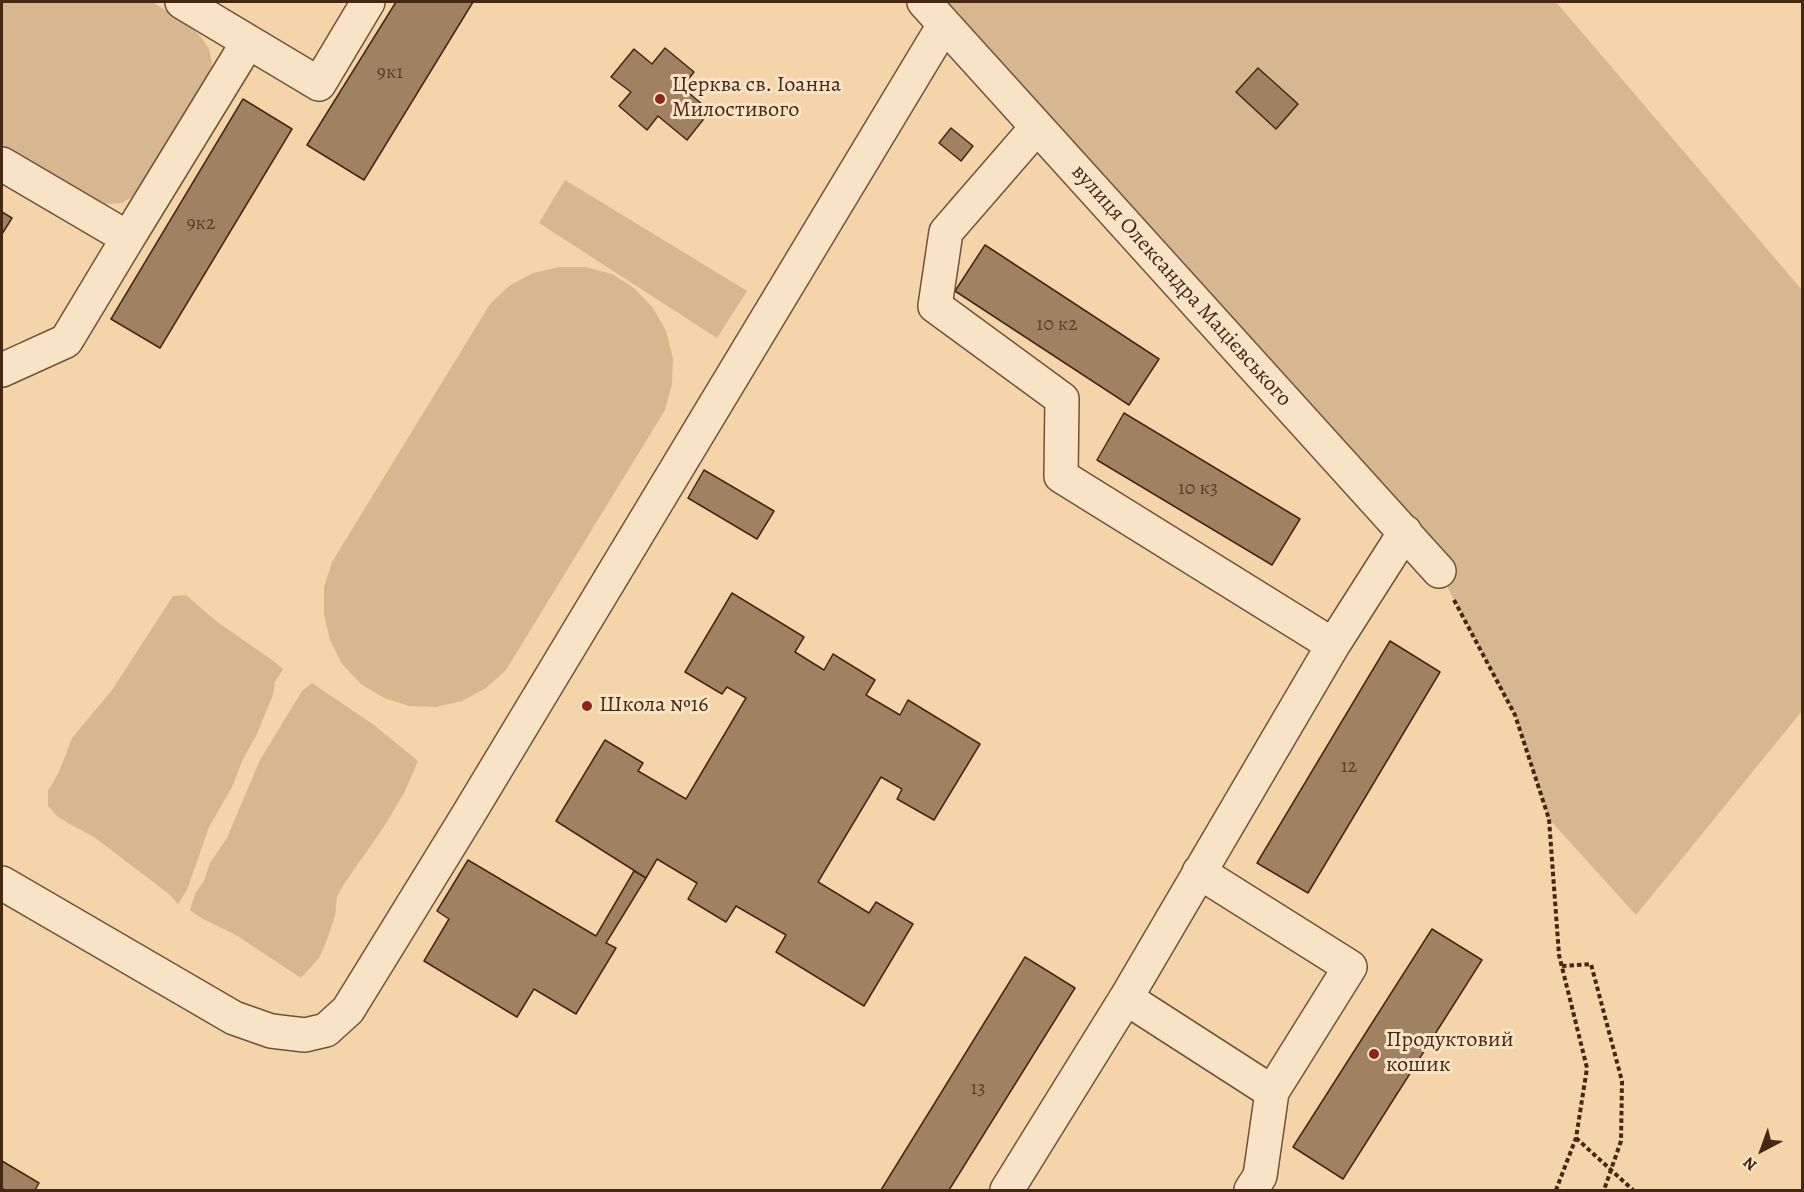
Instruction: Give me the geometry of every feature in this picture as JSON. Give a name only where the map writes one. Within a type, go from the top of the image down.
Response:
[{"type":"street","points":[[182,2],[319,84],[368,2]]},
{"type":"street","points":[[2,883],[234,1018],[271,1031],[304,1035],[326,1030],[341,1017],[348,1010],[475,804],[934,13]]},
{"type":"street","name":"вулиця Олександра Мацієвського","points":[[934,13],[1439,571]]},
{"type":"street","points":[[2,370],[66,341],[248,42]]},
{"type":"street","points":[[1037,127],[946,232],[935,306],[1062,399],[1061,476],[1333,645]]},
{"type":"street","points":[[2,164],[128,238]]},
{"type":"street","points":[[1007,1191],[1126,998],[1333,645],[1405,532]]},
{"type":"street","points":[[1199,872],[1350,968],[1272,1092],[1260,1176],[1251,1191]]},
{"type":"street","points":[[1126,998],[1272,1092]]},
{"type":"path","points":[[1439,571],[1515,715],[1549,819],[1559,955],[1587,1068],[1576,1138],[1556,1191]]},
{"type":"path","points":[[1562,966],[1591,964],[1622,1082],[1621,1142],[1604,1191]]},
{"type":"path","points":[[1576,1138],[1633,1191]]},
{"type":"shaded area","points":[[2,2],[152,2],[186,23],[201,37],[209,49],[212,63],[210,76],[139,193],[122,203],[103,204],[85,198],[2,150]]},
{"type":"shaded area","points":[[924,2],[1556,2],[1802,290],[1802,711],[1636,915],[1549,819],[1515,715],[1439,571]]},
{"type":"shaded area","points":[[565,180],[747,291],[717,338],[539,223]]},
{"type":"shaded area","points":[[559,267],[585,267],[612,274],[634,288],[653,308],[666,331],[673,358],[672,384],[665,410],[506,670],[486,688],[462,701],[436,707],[409,706],[384,698],[361,684],[342,664],[330,640],[324,614],[324,587],[332,562],[490,304],[509,286],[533,273]]},
{"type":"shaded area","points":[[186,595],[216,621],[283,669],[275,682],[273,695],[256,736],[243,759],[232,787],[209,827],[187,890],[178,904],[169,894],[94,837],[57,816],[48,806],[48,791],[59,772],[72,738],[112,690],[173,596]]},
{"type":"shaded area","points":[[312,683],[374,725],[418,761],[404,793],[383,828],[344,884],[337,897],[335,916],[325,945],[319,958],[301,978],[236,935],[190,910],[210,863],[227,838],[260,760],[302,691]]},
{"type":"building","points":[[396,2],[473,2],[364,180],[307,145]]},
{"type":"building","name":"Церква св. Іоанна Милостивого","points":[[665,48],[694,72],[682,87],[710,111],[687,140],[658,116],[647,130],[619,106],[631,92],[611,77],[634,49],[652,64]]},
{"type":"building","points":[[1258,68],[1298,104],[1276,129],[1236,92]]},
{"type":"building","points":[[243,99],[292,129],[160,348],[111,319]]},
{"type":"building","points":[[951,128],[973,146],[961,161],[939,143]]},
{"type":"building","points":[[2,212],[12,218],[2,234]]},
{"type":"building","points":[[985,245],[1159,359],[1129,405],[955,291]]},
{"type":"building","points":[[1124,413],[1300,519],[1272,565],[1097,460]]},
{"type":"building","points":[[704,470],[774,511],[757,539],[688,498]]},
{"type":"building","points":[[732,593],[804,637],[795,652],[824,670],[833,654],[875,680],[866,695],[900,715],[908,700],[980,744],[934,820],[897,799],[902,789],[881,777],[818,882],[869,913],[876,902],[913,924],[864,1006],[776,952],[786,935],[736,906],[726,922],[688,899],[697,883],[657,859],[646,878],[556,821],[605,740],[643,763],[638,771],[686,799],[746,698],[727,687],[722,694],[685,672]]},
{"type":"building","points":[[1390,641],[1440,672],[1308,893],[1257,863]]},
{"type":"building","points":[[468,860],[596,936],[634,871],[646,878],[606,943],[616,948],[576,1014],[534,989],[517,1017],[424,961],[449,919],[437,911]]},
{"type":"building","points":[[1432,929],[1482,960],[1343,1179],[1293,1147]]},
{"type":"building","points":[[1025,957],[1075,988],[949,1190],[881,1190]]},
{"type":"building","points":[[2,1161],[39,1183],[35,1190],[5,1190],[2,1188]]},
{"type":"place","name":"Церква св. Іоанна Милостивого","points":[[660,99]]},
{"type":"place","name":"Школа №16","points":[[587,706]]},
{"type":"place","name":"Продуктовий кошик","points":[[1374,1054]]}]
